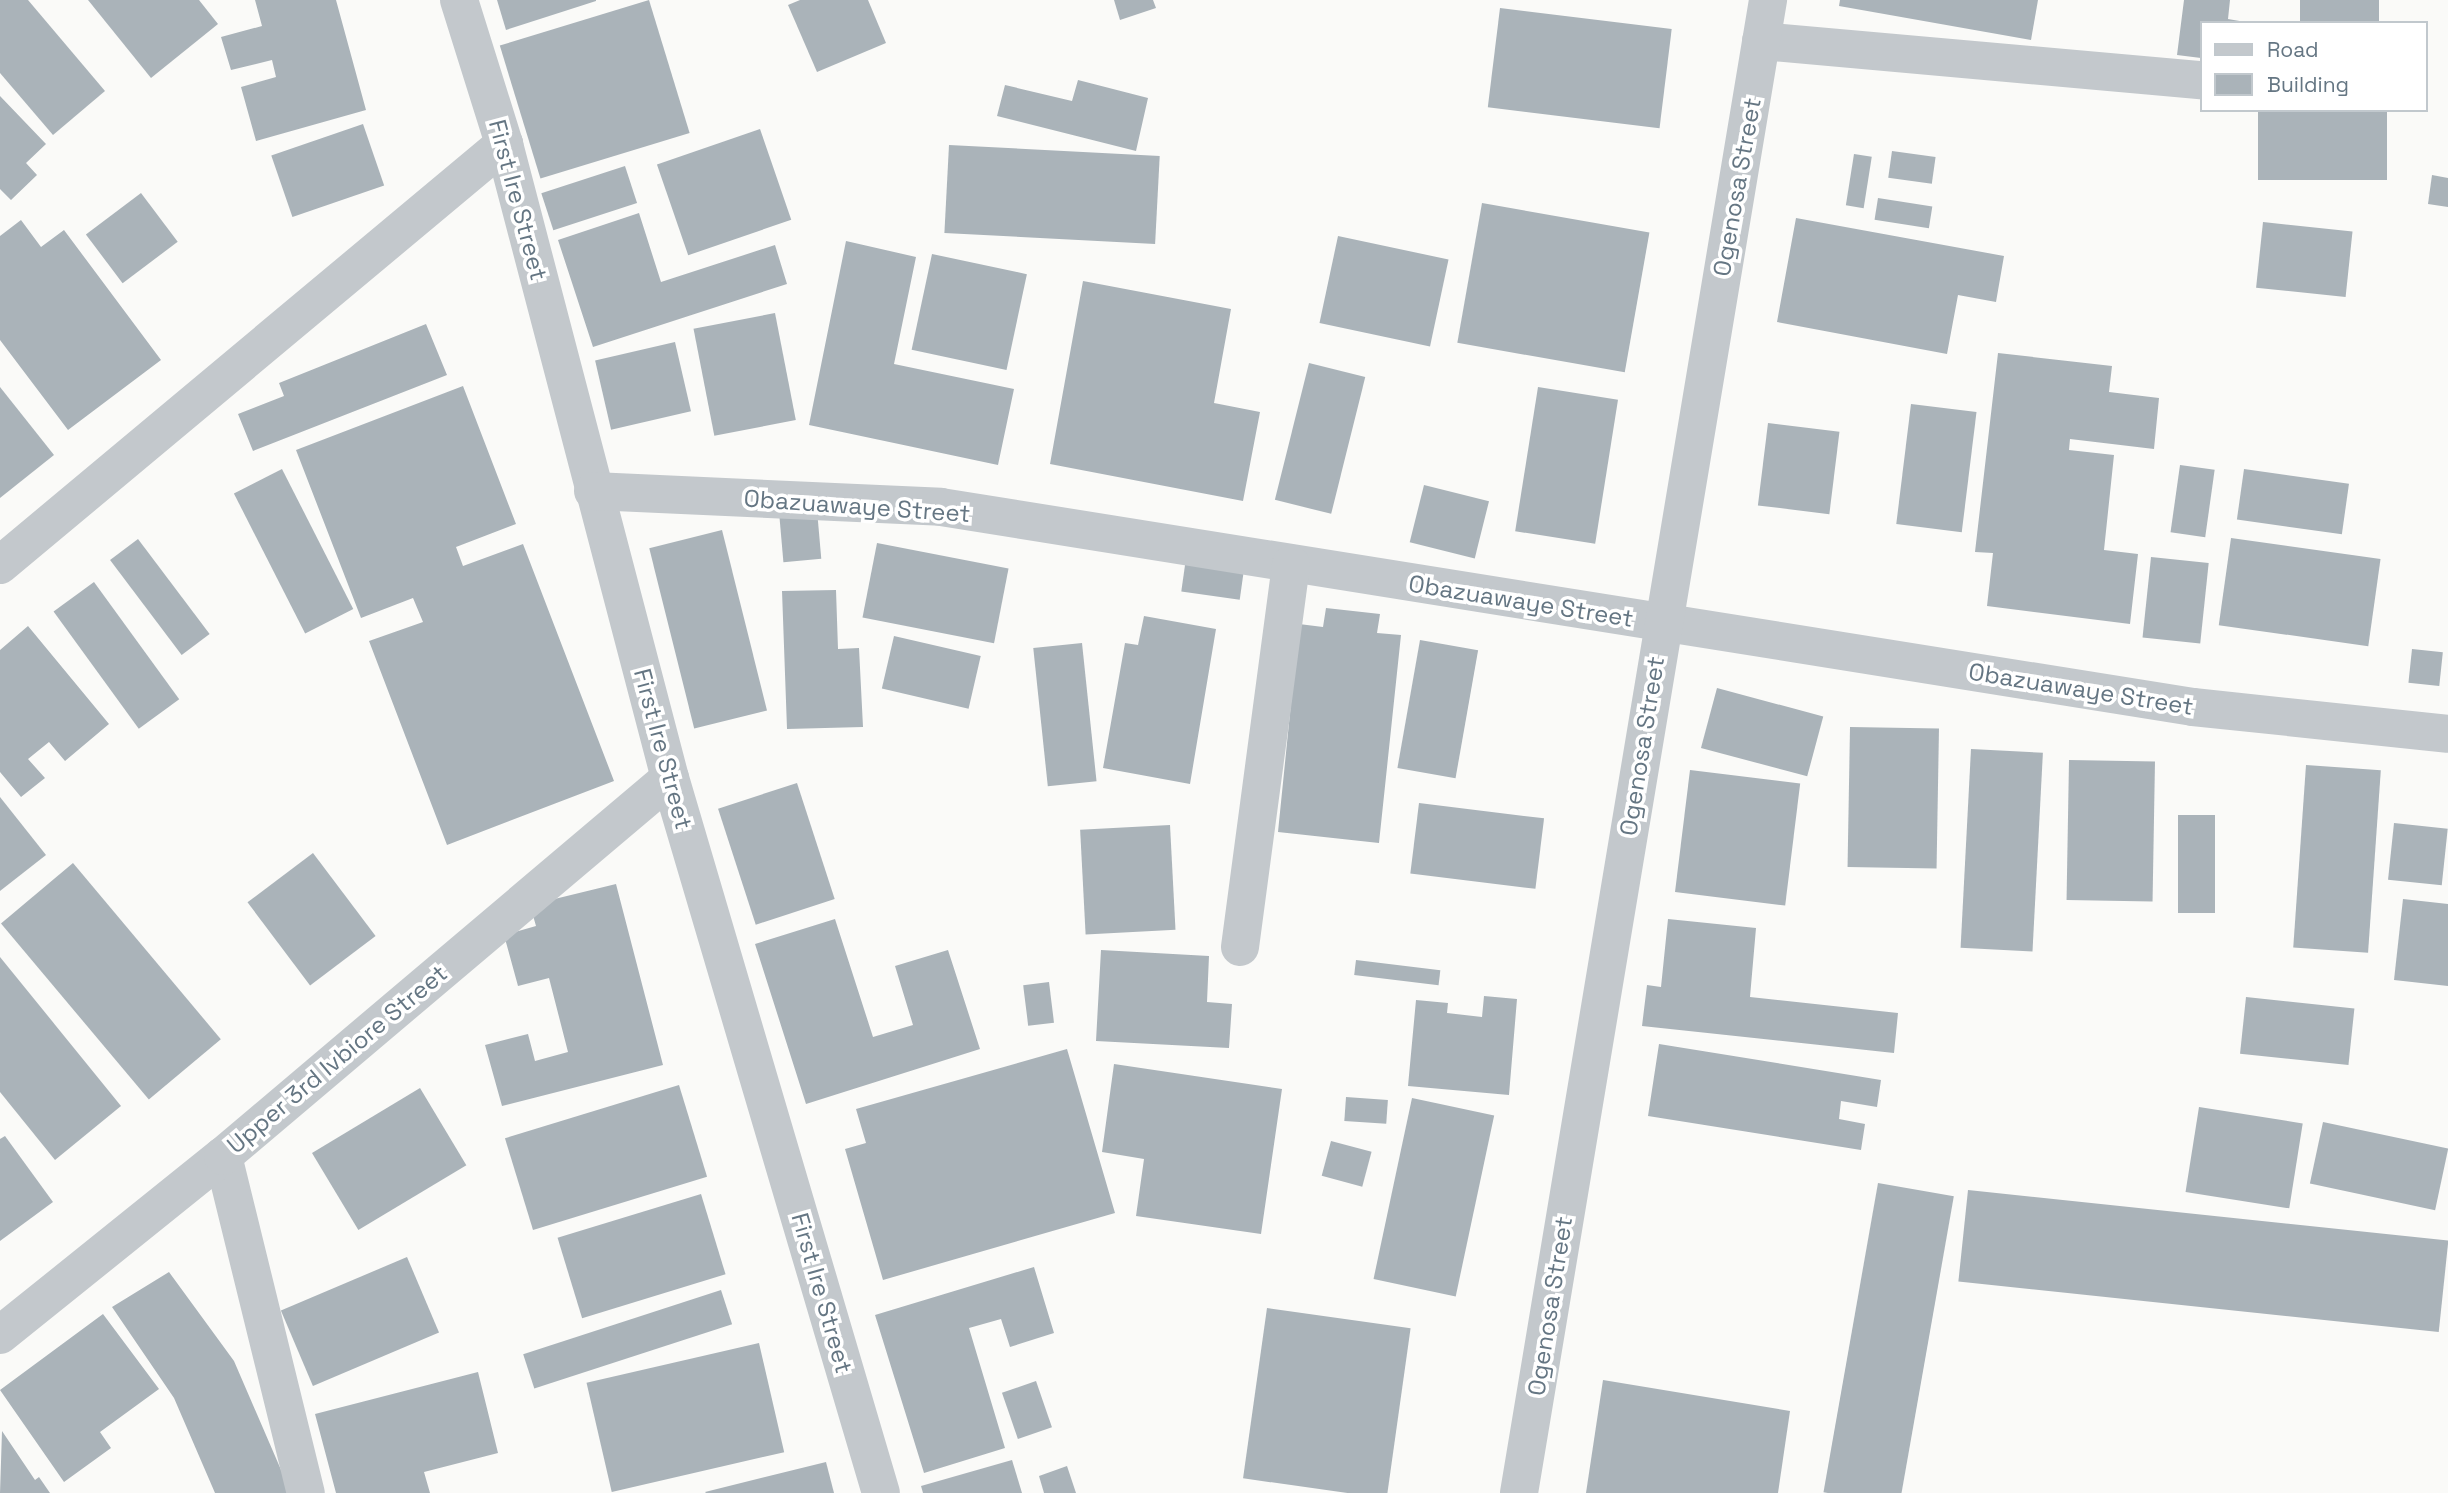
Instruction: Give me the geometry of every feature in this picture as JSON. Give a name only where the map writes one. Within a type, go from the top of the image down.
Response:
[{"type":"street","name":"First Ire Street","points":[[459,0],[505,144],[593,491],[670,778],[881,1493]]},
{"type":"street","name":"Ogenosa Street","points":[[1519,1493],[1768,0]]},
{"type":"street","points":[[1761,41],[2200,80]]},
{"type":"street","points":[[0,565],[505,144]]},
{"type":"street","name":"Obazuawaye Street","points":[[593,491],[941,507],[2193,707],[2448,734]]},
{"type":"street","points":[[1240,947],[1291,564]]},
{"type":"street","name":"Upper 3rd Ivbiore Street","points":[[0,1335],[223,1156],[670,778]]},
{"type":"street","points":[[223,1156],[306,1493]]},
{"type":"building","points":[[0,0],[28,0],[105,91],[53,135],[0,73]]},
{"type":"building","points":[[88,0],[199,0],[218,24],[151,78]]},
{"type":"building","points":[[255,0],[336,0],[366,110],[256,141],[241,87],[276,77],[272,60],[231,70],[221,37],[262,26]]},
{"type":"building","points":[[497,0],[596,0],[596,1],[506,30]]},
{"type":"building","points":[[649,0],[690,133],[540,179],[500,46]]},
{"type":"building","points":[[800,0],[868,0],[886,43],[817,72],[788,5]]},
{"type":"building","points":[[1114,0],[1153,0],[1156,8],[1120,20]]},
{"type":"building","points":[[1840,0],[2038,0],[2031,40],[1839,6]]},
{"type":"building","points":[[2184,0],[2230,0],[2228,19],[2240,21],[2200,21],[2200,58],[2177,55]]},
{"type":"building","points":[[2300,0],[2379,0],[2379,21],[2300,21]]},
{"type":"building","points":[[1500,8],[1672,29],[1660,128],[1488,107]]},
{"type":"building","points":[[1078,80],[1148,98],[1136,151],[997,116],[1005,85],[1072,101]]},
{"type":"building","points":[[0,96],[46,144],[26,163],[37,175],[11,200],[0,189]]},
{"type":"building","points":[[2258,112],[2387,112],[2387,180],[2258,180]]},
{"type":"building","points":[[363,124],[384,185],[292,217],[271,156]]},
{"type":"building","points":[[760,129],[791,220],[688,255],[657,164]]},
{"type":"building","points":[[949,145],[1160,156],[1155,244],[944,233]]},
{"type":"building","points":[[1892,151],[1936,157],[1932,184],[1888,178]]},
{"type":"building","points":[[1854,154],[1872,157],[1864,208],[1846,205]]},
{"type":"building","points":[[625,166],[637,203],[553,230],[541,193]]},
{"type":"building","points":[[2432,175],[2448,178],[2448,207],[2428,204]]},
{"type":"building","points":[[141,193],[178,242],[123,283],[86,235]]},
{"type":"building","points":[[1878,198],[1932,207],[1929,228],[1875,220]]},
{"type":"building","points":[[1482,203],[1649,233],[1625,372],[1457,343]]},
{"type":"building","points":[[639,213],[661,282],[775,245],[787,284],[593,347],[558,240]]},
{"type":"building","points":[[1796,218],[2004,256],[1996,302],[1958,295],[1947,354],[1777,322]]},
{"type":"building","points":[[21,220],[41,247],[64,230],[161,360],[68,430],[0,340],[0,236]]},
{"type":"building","points":[[2263,222],[2353,231],[2346,297],[2256,288]]},
{"type":"building","points":[[1338,236],[1449,259],[1430,347],[1319,323]]},
{"type":"building","points":[[846,241],[916,257],[894,364],[1014,389],[998,465],[809,425]]},
{"type":"building","points":[[932,254],[1027,274],[1007,370],[912,350]]},
{"type":"building","points":[[1083,281],[1231,309],[1214,403],[1260,412],[1243,501],[1050,464]]},
{"type":"building","points":[[775,313],[796,420],[714,436],[694,329]]},
{"type":"building","points":[[426,324],[447,375],[253,451],[238,414],[284,396],[279,383]]},
{"type":"building","points":[[675,342],[691,411],[611,430],[595,360]]},
{"type":"building","points":[[1998,353],[2112,366],[2109,392],[2159,398],[2154,449],[2070,439],[2069,450],[2114,455],[2104,550],[2138,554],[2130,624],[1987,606],[1993,553],[1975,552]]},
{"type":"building","points":[[1309,363],[1365,377],[1331,514],[1275,500]]},
{"type":"building","points":[[463,386],[516,524],[456,547],[463,566],[523,544],[614,781],[447,845],[369,641],[423,622],[413,598],[361,618],[296,450]]},
{"type":"building","points":[[0,387],[54,455],[0,498]]},
{"type":"building","points":[[1538,387],[1618,400],[1595,544],[1515,531]]},
{"type":"building","points":[[1911,404],[1977,412],[1962,532],[1896,524]]},
{"type":"building","points":[[1768,423],[1839,432],[1829,514],[1758,505]]},
{"type":"building","points":[[2180,465],[2215,470],[2205,537],[2171,532]]},
{"type":"building","points":[[282,469],[353,609],[305,633],[234,494]]},
{"type":"building","points":[[2244,469],[2349,484],[2342,534],[2237,520]]},
{"type":"building","points":[[1424,485],[1489,501],[1475,558],[1410,542]]},
{"type":"building","points":[[817,510],[821,559],[783,562],[779,513]]},
{"type":"building","points":[[722,530],[767,710],[694,729],[649,548]]},
{"type":"building","points":[[2231,538],[2381,559],[2368,646],[2219,625]]},
{"type":"building","points":[[138,539],[210,634],[182,655],[110,560]]},
{"type":"building","points":[[877,543],[1009,569],[994,643],[862,618]]},
{"type":"building","points":[[1187,551],[1245,559],[1240,600],[1181,592]]},
{"type":"building","points":[[2151,557],[2209,563],[2200,644],[2143,638]]},
{"type":"building","points":[[94,582],[179,699],[139,729],[54,611]]},
{"type":"building","points":[[836,590],[838,649],[859,648],[863,727],[787,729],[782,591]]},
{"type":"building","points":[[1326,608],[1380,614],[1377,633],[1401,635],[1379,843],[1278,832],[1299,624],[1323,627]]},
{"type":"building","points":[[1144,616],[1216,629],[1190,784],[1103,768],[1125,643],[1138,645]]},
{"type":"building","points":[[28,626],[109,724],[65,761],[49,742],[28,759],[45,778],[21,797],[0,772],[0,650]]},
{"type":"building","points":[[894,636],[981,656],[969,709],[882,689]]},
{"type":"building","points":[[1420,640],[1478,650],[1456,778],[1397,768]]},
{"type":"building","points":[[1082,643],[1097,781],[1048,786],[1033,648]]},
{"type":"building","points":[[2412,649],[2443,652],[2439,686],[2408,683]]},
{"type":"building","points":[[1717,688],[1823,716],[1807,776],[1701,748]]},
{"type":"building","points":[[1850,727],[1939,729],[1937,869],[1848,867]]},
{"type":"building","points":[[1971,749],[2043,753],[2032,951],[1961,948]]},
{"type":"building","points":[[2069,760],[2155,762],[2153,901],[2067,900]]},
{"type":"building","points":[[2306,765],[2381,770],[2368,953],[2293,948]]},
{"type":"building","points":[[1690,770],[1800,784],[1785,906],[1675,892]]},
{"type":"building","points":[[797,783],[835,899],[756,925],[718,809]]},
{"type":"building","points":[[0,797],[46,855],[0,891]]},
{"type":"building","points":[[1419,803],[1544,818],[1535,889],[1410,873]]},
{"type":"building","points":[[2178,815],[2215,815],[2215,913],[2178,913]]},
{"type":"building","points":[[2394,823],[2448,829],[2442,885],[2388,880]]},
{"type":"building","points":[[1170,825],[1175,930],[1086,935],[1080,830]]},
{"type":"building","points":[[313,853],[376,936],[310,985],[248,902]]},
{"type":"building","points":[[73,863],[221,1039],[149,1100],[1,923]]},
{"type":"building","points":[[616,884],[663,1065],[502,1106],[485,1045],[528,1034],[535,1061],[568,1052],[549,978],[518,986],[504,935],[536,926],[530,905]]},
{"type":"building","points":[[2403,899],[2448,904],[2448,986],[2394,980]]},
{"type":"building","points":[[835,919],[873,1037],[913,1025],[895,966],[948,950],[980,1049],[806,1104],[755,944]]},
{"type":"building","points":[[1668,919],[1756,928],[1750,997],[1898,1013],[1894,1053],[1642,1026],[1647,985],[1661,987]]},
{"type":"building","points":[[1101,950],[1209,956],[1207,1002],[1232,1004],[1229,1048],[1096,1041]]},
{"type":"building","points":[[0,957],[121,1106],[55,1160],[0,1092]]},
{"type":"building","points":[[1356,960],[1440,970],[1439,985],[1354,975]]},
{"type":"building","points":[[1049,982],[1054,1023],[1028,1026],[1023,985]]},
{"type":"building","points":[[1484,996],[1517,999],[1509,1095],[1408,1086],[1416,1000],[1448,1003],[1447,1013],[1482,1017]]},
{"type":"building","points":[[2246,997],[2354,1008],[2348,1065],[2240,1054]]},
{"type":"building","points":[[1659,1044],[1881,1080],[1877,1107],[1841,1101],[1839,1119],[1865,1124],[1861,1150],[1648,1116]]},
{"type":"building","points":[[1067,1049],[1115,1213],[883,1280],[845,1149],[866,1143],[856,1109]]},
{"type":"building","points":[[1114,1064],[1282,1089],[1261,1234],[1136,1216],[1144,1159],[1102,1152]]},
{"type":"building","points":[[679,1085],[707,1177],[533,1230],[505,1138]]},
{"type":"building","points":[[420,1088],[466,1165],[358,1230],[312,1153]]},
{"type":"building","points":[[1346,1097],[1388,1100],[1386,1124],[1344,1121]]},
{"type":"building","points":[[1412,1098],[1494,1115],[1456,1296],[1374,1279]]},
{"type":"building","points":[[2199,1107],[2303,1123],[2289,1208],[2186,1192]]},
{"type":"building","points":[[2323,1122],[2448,1149],[2435,1210],[2310,1184]]},
{"type":"building","points":[[5,1136],[53,1202],[0,1241],[0,1139]]},
{"type":"building","points":[[1331,1141],[1372,1152],[1362,1187],[1322,1176]]},
{"type":"building","points":[[1878,1183],[1954,1196],[1902,1493],[1823,1492]]},
{"type":"building","points":[[1968,1190],[2448,1240],[2439,1332],[1958,1281]]},
{"type":"building","points":[[701,1194],[726,1274],[582,1318],[558,1238]]},
{"type":"building","points":[[407,1257],[439,1332],[313,1386],[281,1311]]},
{"type":"building","points":[[1034,1267],[1054,1333],[1010,1347],[1001,1319],[969,1328],[1005,1448],[924,1473],[875,1315]]},
{"type":"building","points":[[169,1272],[234,1361],[291,1493],[215,1493],[174,1398],[112,1307]]},
{"type":"building","points":[[721,1290],[732,1324],[534,1389],[523,1354]]},
{"type":"building","points":[[1267,1308],[1411,1328],[1387,1493],[1347,1493],[1243,1478]]},
{"type":"building","points":[[103,1314],[159,1389],[100,1432],[111,1448],[64,1482],[0,1390]]},
{"type":"building","points":[[759,1343],[784,1452],[612,1492],[587,1383]]},
{"type":"building","points":[[478,1372],[498,1453],[424,1472],[430,1493],[336,1493],[315,1414]]},
{"type":"building","points":[[1603,1380],[1790,1411],[1778,1493],[1586,1493]]},
{"type":"building","points":[[1036,1381],[1052,1427],[1018,1439],[1002,1393]]},
{"type":"building","points":[[2,1431],[35,1480],[39,1477],[50,1493],[0,1493]]},
{"type":"building","points":[[1012,1460],[1022,1493],[923,1493],[921,1486]]},
{"type":"building","points":[[826,1462],[834,1493],[705,1492]]},
{"type":"building","points":[[1067,1466],[1076,1493],[1044,1493],[1039,1476]]}]
